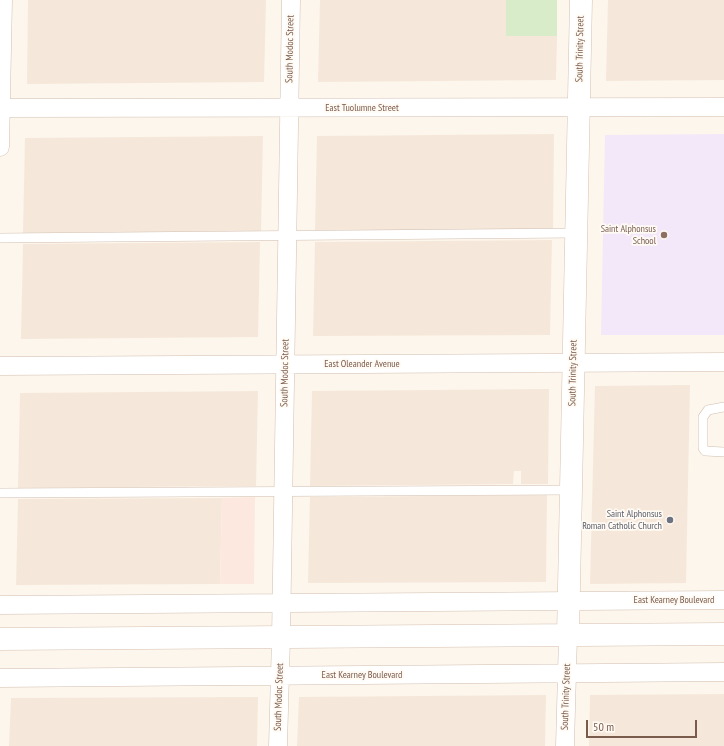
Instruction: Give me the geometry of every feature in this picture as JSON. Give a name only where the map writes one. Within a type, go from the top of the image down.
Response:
[{"type":"main road","name":"South Trinity Street","points":[[568,636],[580,0]]},
{"type":"main road","points":[[0,639],[724,634]]},
{"type":"street","points":[[0,147],[3,0]]},
{"type":"street","name":"South Modoc Street","points":[[278,746],[284,492],[291,0]]},
{"type":"street","name":"East Tuolumne Street","points":[[0,108],[724,107]]},
{"type":"street","name":"East Oleander Avenue","points":[[0,366],[724,362]]},
{"type":"street","name":"East Kearney Boulevard","points":[[0,604],[724,600]]},
{"type":"street","name":"South Trinity Street","points":[[565,746],[568,636]]},
{"type":"street","name":"East Kearney Boulevard","points":[[0,678],[724,672]]},
{"type":"lane","points":[[0,238],[288,237],[576,233]]},
{"type":"lane","points":[[724,408],[708,410],[703,417],[703,448],[704,451],[708,452],[724,452]]},
{"type":"lane","points":[[0,493],[571,490]]},
{"type":"shaded area","points":[[28,0],[266,0],[264,82],[27,84]]},
{"type":"shaded area","points":[[320,0],[506,0],[506,36],[557,36],[556,80],[318,82]]},
{"type":"shaded area","points":[[608,0],[724,0],[724,80],[606,81]]},
{"type":"shaded area","points":[[554,134],[553,229],[315,231],[317,136]]},
{"type":"shaded area","name":"Saint Alphonsus School","points":[[724,134],[724,335],[601,335],[605,135]]},
{"type":"shaded area","points":[[263,136],[261,231],[23,233],[25,138]]},
{"type":"shaded area","points":[[552,240],[550,335],[313,336],[315,242]]},
{"type":"shaded area","points":[[260,242],[258,337],[21,339],[23,244]]},
{"type":"shaded area","points":[[690,385],[686,583],[590,584],[595,386]]},
{"type":"shaded area","points":[[549,389],[548,484],[521,484],[521,471],[514,471],[513,484],[310,486],[312,391]]},
{"type":"shaded area","points":[[258,391],[256,486],[18,488],[20,393]]},
{"type":"shaded area","points":[[547,495],[546,582],[308,583],[310,497]]},
{"type":"shaded area","points":[[255,497],[254,584],[220,584],[222,498]]},
{"type":"shaded area","points":[[222,498],[220,584],[16,585],[18,499]]},
{"type":"shaded area","points":[[724,694],[724,746],[589,746],[590,695]]},
{"type":"shaded area","points":[[546,695],[545,746],[297,746],[299,697]]},
{"type":"shaded area","points":[[258,697],[257,746],[9,746],[11,698]]},
{"type":"green space","points":[[506,0],[557,0],[557,36],[506,36]]},
{"type":"place","name":"Saint Alphonsus School","points":[[664,235]]},
{"type":"place","name":"Saint Alphonsus Roman Catholic Church","points":[[670,520]]}]
